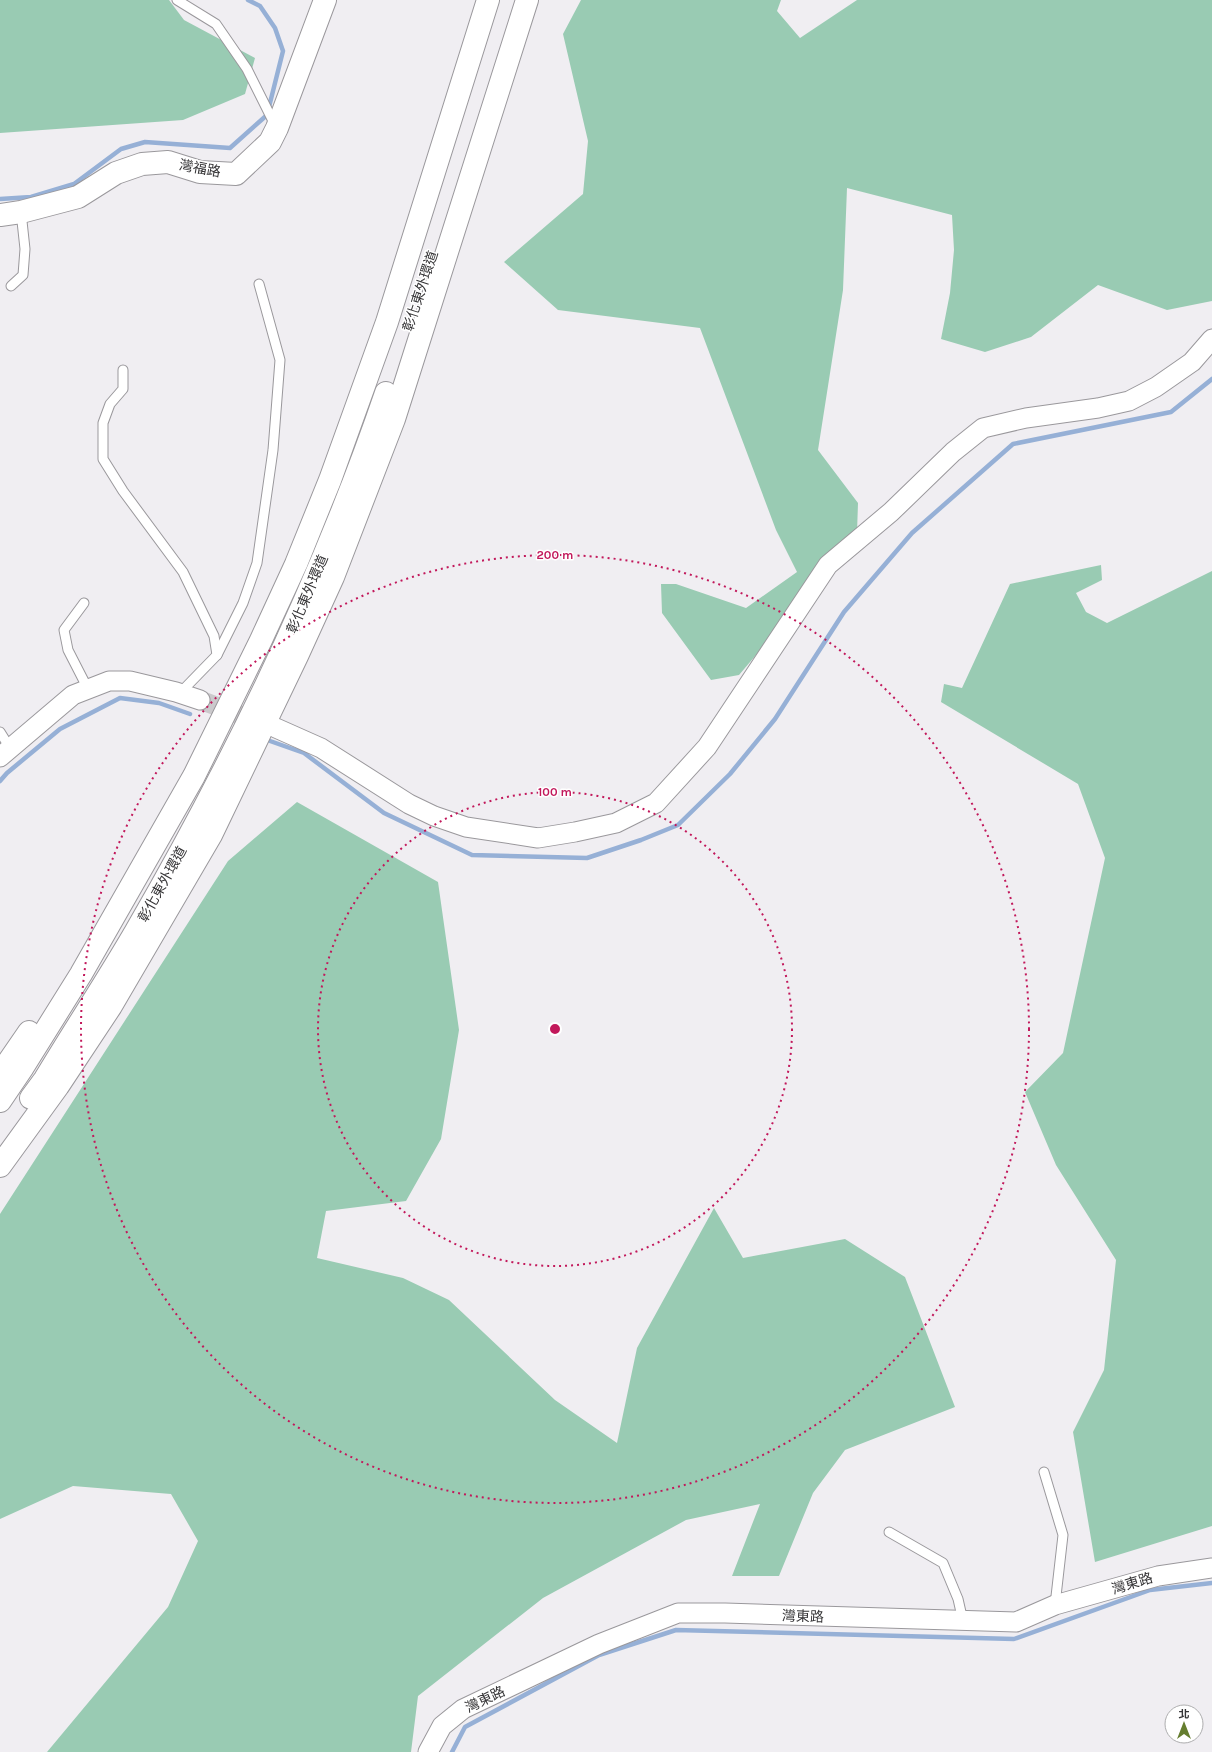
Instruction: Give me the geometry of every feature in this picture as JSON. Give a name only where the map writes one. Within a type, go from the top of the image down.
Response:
[{"type":"main road","name":"灣福路","points":[[11,214],[78,197],[116,173],[142,164],[168,162],[200,172],[236,174],[270,142],[277,128],[324,0]]},
{"type":"main road","points":[[0,1074],[79,957],[137,858],[187,764],[250,634],[281,565],[372,328],[399,246],[474,0]]},
{"type":"main road","name":"彰化東外環道","points":[[0,1100],[24,1067],[81,974],[194,776],[261,640],[296,564],[341,451],[387,322],[488,0]]},
{"type":"main road","name":"彰化東外環道","points":[[0,1142],[45,1079],[136,931],[216,786],[284,650],[349,492],[378,416],[435,247],[512,0]]},
{"type":"main road","points":[[0,1166],[58,1086],[111,1006],[211,835],[320,606],[358,514],[394,419],[527,0]]},
{"type":"street","points":[[276,728],[321,748],[409,804],[434,816],[466,827],[538,838],[575,832],[616,822],[656,803],[707,747],[828,565],[891,512],[953,452],[983,428],[1026,418],[1098,408],[1128,401],[1156,387],[1192,362],[1212,339]]},
{"type":"street","points":[[3,746],[73,695],[109,681],[130,681],[180,693],[200,700]]},
{"type":"street","name":"灣東路","points":[[428,1752],[442,1726],[463,1709],[599,1644],[678,1613],[732,1613],[1016,1622],[1055,1605],[1158,1576],[1212,1568]]},
{"type":"lane","points":[[177,0],[216,24],[247,69],[277,128]]},
{"type":"lane","points":[[11,214],[25,249],[22,275],[11,286]]},
{"type":"lane","points":[[180,693],[217,655],[243,604],[257,563],[273,450],[280,360],[259,284]]},
{"type":"lane","points":[[123,370],[123,389],[110,404],[102,423],[103,459],[123,491],[183,572],[214,636],[217,655]]},
{"type":"lane","points":[[84,603],[64,630],[68,650],[88,689]]},
{"type":"lane","points":[[1044,1472],[1063,1535],[1055,1605]]},
{"type":"lane","points":[[889,1532],[943,1563],[958,1599],[963,1621]]},
{"type":"green space","points":[[0,0],[169,0],[184,20],[255,58],[245,94],[183,120],[0,133]]},
{"type":"green space","points":[[581,0],[781,0],[777,11],[800,38],[857,0],[1212,0],[1212,301],[1167,310],[1098,285],[1031,337],[985,352],[941,339],[950,293],[954,250],[952,215],[847,188],[843,290],[818,450],[858,503],[857,533],[824,575],[739,675],[711,680],[662,613],[661,584],[676,584],[746,608],[797,572],[776,530],[700,328],[558,310],[504,262],[583,194],[588,141],[563,34]]},
{"type":"green space","points":[[1101,565],[1102,580],[1076,593],[1086,612],[1107,623],[1212,571],[1212,1526],[1095,1562],[1073,1432],[1104,1370],[1116,1260],[1056,1165],[1025,1092],[1063,1053],[1105,858],[1078,784],[941,702],[944,684],[962,688],[1010,584]]},
{"type":"green space","points":[[297,802],[438,882],[459,1030],[441,1139],[406,1201],[326,1211],[317,1258],[403,1278],[449,1300],[555,1400],[617,1443],[637,1348],[714,1208],[743,1258],[845,1239],[905,1277],[955,1407],[845,1450],[813,1493],[779,1576],[732,1576],[760,1504],[686,1520],[543,1598],[418,1696],[411,1752],[47,1752],[168,1607],[198,1541],[171,1494],[73,1486],[0,1519],[0,1214],[228,861]]},
{"type":"waterway","points":[[0,199],[31,197],[74,184],[121,149],[145,142],[230,148],[267,115],[283,51],[275,28],[260,6],[248,0]]},
{"type":"waterway","points":[[270,741],[304,753],[384,813],[472,855],[587,858],[641,840],[678,825],[730,774],[775,719],[844,612],[912,533],[1013,444],[1171,412],[1212,379]]},
{"type":"waterway","points":[[0,781],[7,773],[60,729],[120,698],[159,703],[190,714]]},
{"type":"waterway","points":[[452,1752],[465,1727],[599,1655],[676,1630],[1014,1639],[1150,1590],[1212,1583]]},
{"type":"tunnel","points":[[200,700],[264,724]]}]
